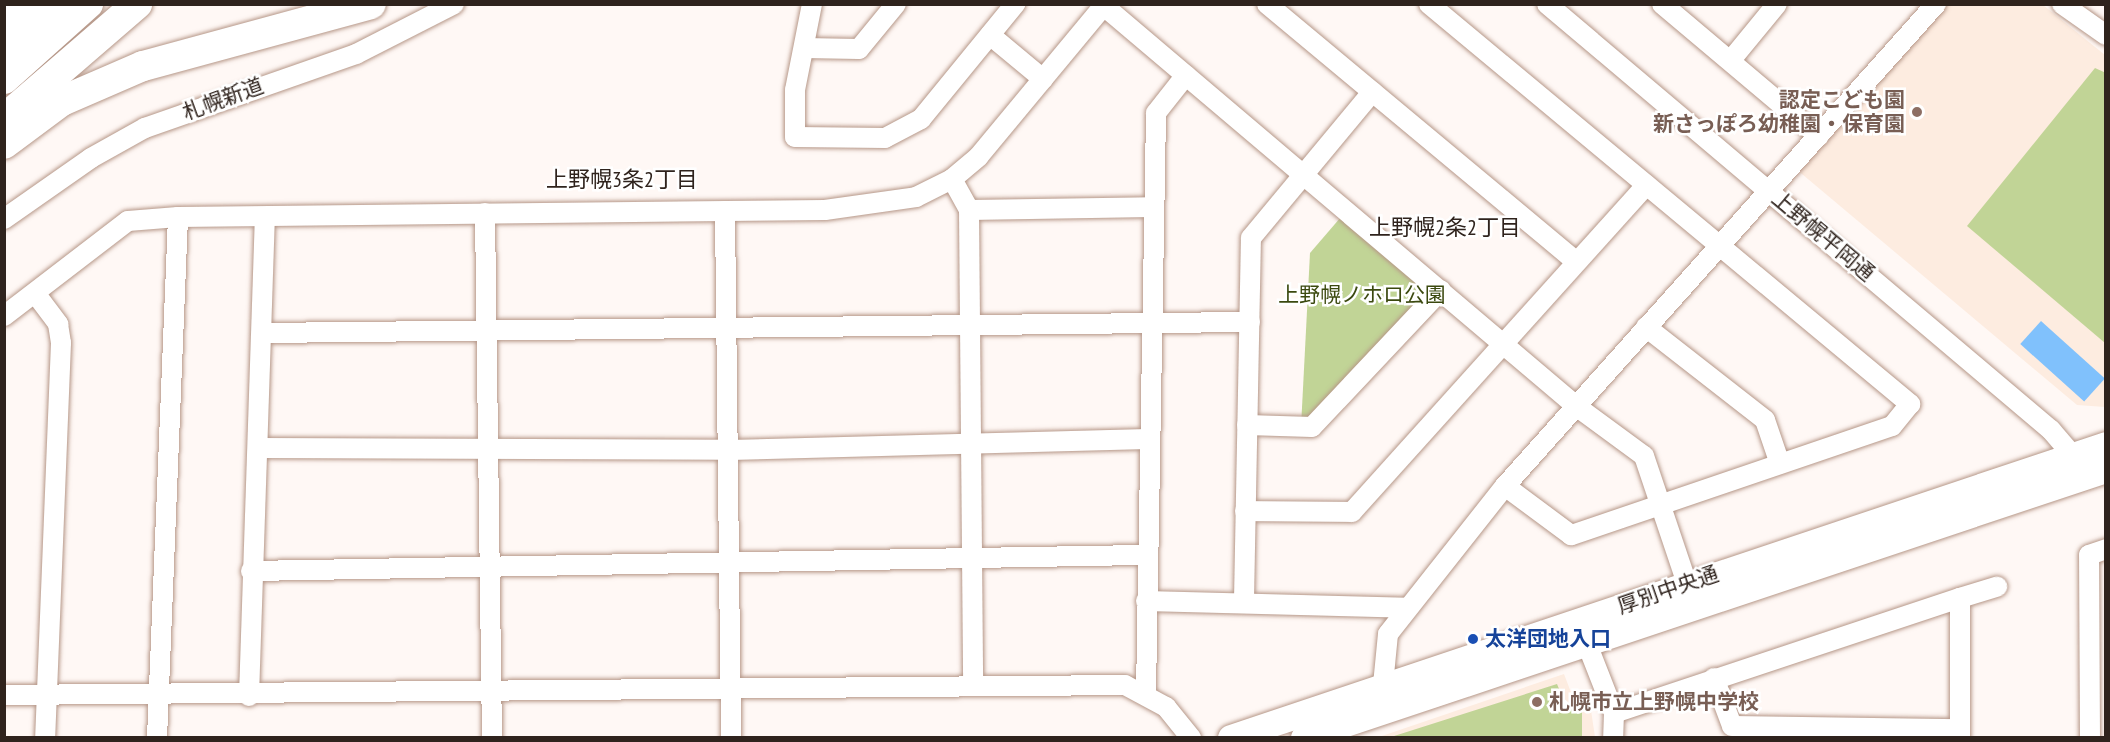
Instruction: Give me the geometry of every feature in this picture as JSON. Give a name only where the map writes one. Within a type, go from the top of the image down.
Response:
[{"type":"highway","points":[[4,18],[16,4]]},
{"type":"highway","points":[[4,79],[88,4]]},
{"type":"highway","points":[[4,119],[137,4]]},
{"type":"highway","points":[[4,144],[62,101],[143,66],[371,4]]},
{"type":"highway","points":[[4,50],[50,9]]},
{"type":"main road","name":"厚別中央通","points":[[1304,738],[1587,644],[2089,467],[2106,445]]},
{"type":"main road","name":"厚別中央通","points":[[1231,738],[1687,584],[2089,467]]},
{"type":"street","name":"札幌新道","points":[[4,219],[91,158],[145,128],[356,54],[454,4]]},
{"type":"street","points":[[812,4],[795,90],[795,137],[885,138],[921,119],[1015,4]]},
{"type":"street","points":[[804,48],[859,49],[896,4]]},
{"type":"street","points":[[1267,4],[1577,262]]},
{"type":"street","points":[[1429,4],[1719,248],[1910,404],[1892,426],[1571,535],[1505,486]]},
{"type":"street","name":"上野幌平岡通","points":[[1547,4],[1770,191],[2089,467]]},
{"type":"street","points":[[1662,4],[1819,136]]},
{"type":"street","points":[[1731,60],[1777,4]]},
{"type":"street","points":[[1383,685],[1388,634],[1406,608],[1505,486],[1936,4]]},
{"type":"street","points":[[2062,4],[2106,35]]},
{"type":"street","points":[[4,316],[128,221],[178,217],[725,211],[873,205],[916,197],[952,179],[979,156],[1104,5],[1576,406],[1644,456],[1687,584]]},
{"type":"street","points":[[990,35],[1043,79]]},
{"type":"street","points":[[1146,693],[1152,207],[1156,113],[1186,75]]},
{"type":"street","points":[[1244,600],[1251,238],[1372,92]]},
{"type":"street","points":[[952,179],[969,210],[972,684]]},
{"type":"street","points":[[1245,512],[1352,512],[1646,185]]},
{"type":"street","points":[[969,210],[1152,207]]},
{"type":"street","points":[[725,211],[731,738]]},
{"type":"street","points":[[485,213],[486,446],[492,738]]},
{"type":"street","points":[[157,738],[178,217]]},
{"type":"street","points":[[249,696],[251,571],[259,448],[265,217]]},
{"type":"street","points":[[1247,426],[1312,427],[1441,290]]},
{"type":"street","points":[[34,293],[58,324],[61,343],[45,738]]},
{"type":"street","points":[[262,333],[1250,322]]},
{"type":"street","points":[[1646,327],[1765,420],[1780,464]]},
{"type":"street","points":[[259,448],[486,446],[729,450],[971,441],[1148,439]]},
{"type":"street","points":[[2090,738],[2098,639],[2089,555],[2106,549]]},
{"type":"street","points":[[251,571],[730,560],[1146,555]]},
{"type":"street","points":[[1614,713],[1714,678],[1997,587]]},
{"type":"street","points":[[1714,678],[1732,726],[1960,733],[1960,598]]},
{"type":"street","points":[[1146,601],[1244,600],[1406,608]]},
{"type":"street","points":[[1587,644],[1614,713],[1613,738]]},
{"type":"street","points":[[4,696],[491,694],[731,691],[972,684],[1125,686],[1146,693],[1191,738]]},
{"type":"shaded area","points":[[1946,5],[2043,5],[2105,55],[2105,407],[2077,405],[1796,169]]},
{"type":"shaded area","name":"札幌市立上野幌中学校","points":[[1564,674],[1572,695],[1588,690],[1595,737],[1376,738]]},
{"type":"green space","points":[[2095,68],[2106,73],[2105,343],[1967,226]]},
{"type":"green space","name":"上野幌ノホロ公園","points":[[1347,210],[1441,290],[1301,427],[1310,253]]},
{"type":"green space","name":"札幌市立上野幌中学校","points":[[1557,684],[1567,708],[1582,703],[1582,737],[1391,737]]},
{"type":"water","points":[[2041,321],[2105,379],[2084,402],[2020,344]]},
{"type":"place","name":"認定こども園 新さっぽろ幼稚園・保育園","points":[[1917,112]]},
{"type":"place","name":"太洋団地入口","points":[[1473,639]]},
{"type":"place","name":"札幌市立上野幌中学校","points":[[1537,702]]},
{"type":"district","name":"上野幌3条2丁目","points":[[622,180]]},
{"type":"district","name":"上野幌2条2丁目","points":[[1445,228]]}]
